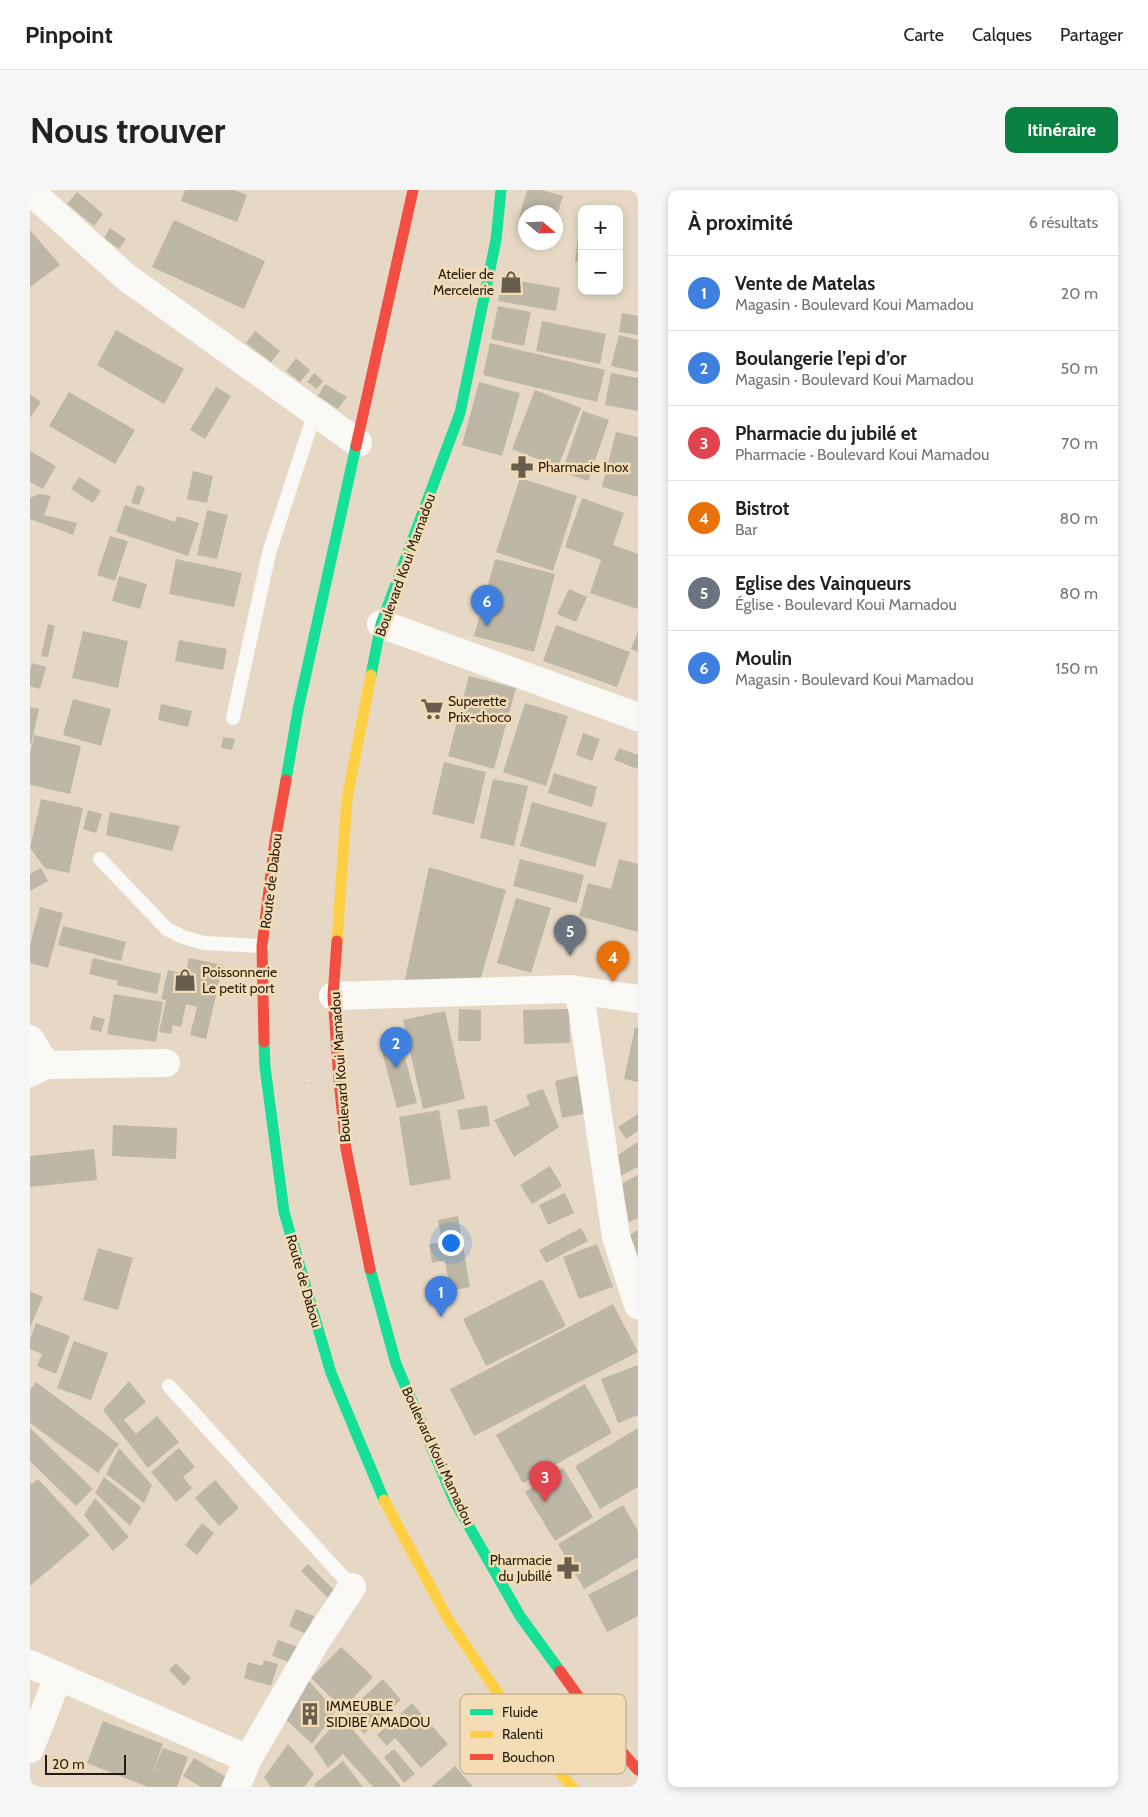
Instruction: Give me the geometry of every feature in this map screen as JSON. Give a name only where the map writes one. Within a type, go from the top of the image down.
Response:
[{"type":"main road","points":[[358,443],[413,190]]},
{"type":"main road","name":"Boulevard Koui Mamadou","points":[[501,190],[496,240],[460,412],[381,624],[347,799],[333,996],[346,1149],[368,1261],[399,1373],[454,1500],[520,1616],[577,1694]]},
{"type":"main road","name":"Route de Dabou","points":[[358,443],[298,710],[275,841],[262,946],[265,1067],[284,1212],[331,1373],[386,1505],[448,1619],[499,1694]]},
{"type":"main road","name":"Boulevard Koui Mamadou","points":[[626,1756],[638,1770]]},
{"type":"main road","name":"Route de Dabou","points":[[561,1774],[572,1787]]},
{"type":"street","points":[[30,191],[126,277],[358,443]]},
{"type":"street","points":[[381,624],[638,717]]},
{"type":"street","points":[[333,996],[571,989],[638,1000]]},
{"type":"street","points":[[571,989],[578,996],[582,1007],[616,1237],[638,1305]]},
{"type":"street","points":[[30,1039],[38,1069],[166,1062]]},
{"type":"street","points":[[236,1787],[248,1758],[315,1643],[352,1587]]},
{"type":"street","points":[[30,1664],[248,1758]]},
{"type":"street","points":[[30,1749],[58,1677]]},
{"type":"lane","points":[[233,718],[269,554],[315,412]]},
{"type":"lane","points":[[100,859],[167,929],[183,937],[204,943],[262,946]]},
{"type":"lane","points":[[169,1386],[352,1587]]},
{"type":"path","points":[[268,1088],[339,1080]]},
{"type":"building","points":[[185,190],[234,190],[247,195],[237,222],[181,201]]},
{"type":"building","points":[[527,190],[542,190],[563,196],[560,205],[523,205]]},
{"type":"building","points":[[77,192],[103,214],[94,226],[67,204]]},
{"type":"building","points":[[174,220],[265,261],[244,309],[152,267]]},
{"type":"building","points":[[110,228],[126,239],[119,249],[104,238]]},
{"type":"building","points":[[30,230],[60,265],[30,287]]},
{"type":"building","points":[[578,239],[578,261],[575,261]]},
{"type":"building","points":[[502,278],[560,288],[556,311],[498,301]]},
{"type":"building","points":[[498,306],[531,312],[524,346],[491,339]]},
{"type":"building","points":[[622,313],[638,316],[638,335],[619,332]]},
{"type":"building","points":[[542,321],[606,334],[600,364],[536,351]]},
{"type":"building","points":[[116,330],[184,369],[164,404],[97,365]]},
{"type":"building","points":[[255,331],[280,351],[271,362],[246,343]]},
{"type":"building","points":[[619,335],[638,340],[638,372],[611,366]]},
{"type":"building","points":[[490,343],[605,370],[597,402],[483,375]]},
{"type":"building","points":[[296,358],[310,370],[300,382],[286,371]]},
{"type":"building","points":[[314,373],[323,381],[317,389],[307,382]]},
{"type":"building","points":[[611,373],[638,378],[638,411],[605,405]]},
{"type":"building","points":[[479,382],[520,393],[502,456],[462,445]]},
{"type":"building","points":[[325,384],[347,397],[338,409],[318,396]]},
{"type":"building","points":[[216,387],[231,396],[205,439],[190,430]]},
{"type":"building","points":[[535,390],[581,408],[558,467],[512,449]]},
{"type":"building","points":[[69,392],[135,430],[115,464],[49,426]]},
{"type":"building","points":[[30,394],[41,402],[30,418]]},
{"type":"building","points":[[583,411],[609,420],[588,481],[562,472]]},
{"type":"building","points":[[616,432],[638,437],[638,497],[602,487]]},
{"type":"building","points":[[30,451],[56,466],[43,489],[30,482]]},
{"type":"building","points":[[193,471],[213,476],[207,503],[187,499]]},
{"type":"building","points":[[79,477],[101,491],[93,503],[71,489]]},
{"type":"building","points":[[520,478],[577,496],[553,571],[496,552]]},
{"type":"building","points":[[137,485],[145,488],[139,505],[131,503]]},
{"type":"building","points":[[39,494],[51,496],[44,515],[77,523],[73,535],[30,519],[30,498]]},
{"type":"building","points":[[582,498],[624,513],[613,545],[638,554],[638,609],[590,593],[601,560],[565,547]]},
{"type":"building","points":[[125,505],[175,522],[177,516],[199,523],[188,556],[116,532]]},
{"type":"building","points":[[207,510],[228,515],[217,559],[197,555]]},
{"type":"building","points":[[110,536],[128,541],[115,581],[97,575]]},
{"type":"building","points":[[176,559],[242,573],[234,607],[169,594]]},
{"type":"building","points":[[495,559],[555,574],[534,652],[474,636]]},
{"type":"building","points":[[119,576],[147,584],[140,609],[112,601]]},
{"type":"building","points":[[569,589],[587,597],[576,622],[557,614]]},
{"type":"building","points":[[48,624],[55,626],[48,657],[41,656]]},
{"type":"building","points":[[556,625],[630,652],[617,687],[543,661]]},
{"type":"building","points":[[83,631],[128,641],[118,688],[72,678]]},
{"type":"building","points":[[638,631],[638,652],[631,649]]},
{"type":"building","points":[[179,640],[227,649],[223,670],[175,661]]},
{"type":"building","points":[[32,663],[46,667],[40,689],[30,686]]},
{"type":"building","points":[[469,676],[516,688],[494,769],[448,756]]},
{"type":"building","points":[[73,699],[111,709],[101,746],[63,735]]},
{"type":"building","points":[[525,703],[568,716],[546,786],[503,772]]},
{"type":"building","points":[[161,704],[192,711],[188,727],[158,720]]},
{"type":"building","points":[[30,707],[39,709],[31,744],[30,744]]},
{"type":"building","points":[[583,733],[600,739],[592,761],[576,755]]},
{"type":"building","points":[[34,735],[81,746],[70,794],[30,785],[30,754]]},
{"type":"building","points":[[223,737],[235,739],[232,750],[221,748]]},
{"type":"building","points":[[619,748],[638,755],[638,769],[614,760]]},
{"type":"building","points":[[444,762],[486,772],[474,824],[432,814]]},
{"type":"building","points":[[554,773],[597,787],[592,807],[548,793]]},
{"type":"building","points":[[493,779],[528,786],[514,846],[480,838]]},
{"type":"building","points":[[41,799],[83,808],[69,873],[45,868],[30,848]]},
{"type":"building","points":[[532,802],[607,823],[595,867],[520,846]]},
{"type":"building","points":[[88,810],[102,814],[96,833],[83,829]]},
{"type":"building","points":[[110,812],[180,826],[172,851],[106,835]]},
{"type":"building","points":[[520,859],[584,875],[577,903],[513,886]]},
{"type":"building","points":[[619,859],[638,864],[638,932],[579,916],[588,883],[611,889]]},
{"type":"building","points":[[429,867],[506,890],[478,988],[404,984]]},
{"type":"building","points":[[41,868],[48,881],[30,891],[30,874]]},
{"type":"building","points":[[516,898],[551,908],[531,973],[497,963]]},
{"type":"building","points":[[40,907],[63,913],[48,968],[30,963],[30,945]]},
{"type":"building","points":[[63,926],[126,942],[121,961],[58,945]]},
{"type":"building","points":[[93,958],[161,974],[157,994],[117,985],[118,981],[89,974]]},
{"type":"building","points":[[189,958],[223,965],[206,1039],[190,1035],[197,1007],[186,1004],[181,1027],[173,1025],[171,1034],[159,1032],[166,1000],[161,999],[168,970],[185,974]]},
{"type":"building","points":[[114,994],[163,1002],[156,1042],[107,1034]]},
{"type":"building","points":[[459,1009],[481,1010],[481,1041],[458,1041]]},
{"type":"building","points":[[569,1009],[570,1043],[524,1044],[523,1010]]},
{"type":"building","points":[[445,1011],[465,1099],[423,1109],[403,1020]]},
{"type":"building","points":[[93,1016],[105,1019],[101,1032],[90,1029]]},
{"type":"building","points":[[635,1027],[638,1028],[638,1082],[624,1079]]},
{"type":"building","points":[[400,1039],[417,1103],[397,1108],[380,1044]]},
{"type":"building","points":[[580,1075],[588,1113],[562,1118],[555,1081]]},
{"type":"building","points":[[543,1089],[559,1127],[514,1157],[494,1120],[530,1105],[526,1095]]},
{"type":"building","points":[[487,1105],[490,1126],[461,1130],[457,1110]]},
{"type":"building","points":[[439,1110],[451,1179],[410,1186],[399,1117]]},
{"type":"building","points":[[638,1114],[638,1131],[626,1139],[618,1127]]},
{"type":"building","points":[[113,1125],[177,1128],[176,1159],[112,1156]]},
{"type":"building","points":[[638,1142],[638,1167],[619,1177],[618,1155]]},
{"type":"building","points":[[94,1149],[97,1180],[30,1187],[30,1156]]},
{"type":"building","points":[[550,1166],[562,1186],[532,1204],[520,1185]]},
{"type":"building","points":[[638,1175],[638,1218],[629,1222],[621,1184]]},
{"type":"building","points":[[565,1193],[574,1213],[548,1225],[539,1205]]},
{"type":"building","points":[[458,1216],[470,1287],[450,1291],[445,1260],[432,1263],[429,1244],[442,1242],[438,1220]]},
{"type":"building","points":[[581,1228],[588,1241],[546,1263],[539,1250]]},
{"type":"building","points":[[638,1230],[638,1255],[630,1235]]},
{"type":"building","points":[[597,1244],[613,1287],[579,1299],[563,1257]]},
{"type":"building","points":[[98,1248],[133,1258],[118,1310],[83,1300]]},
{"type":"building","points":[[542,1279],[566,1326],[486,1366],[463,1319]]},
{"type":"building","points":[[30,1291],[43,1297],[30,1328]]},
{"type":"building","points":[[613,1304],[638,1352],[474,1436],[450,1389]]},
{"type":"building","points":[[36,1323],[70,1336],[56,1374],[37,1366],[42,1354],[30,1349],[30,1339]]},
{"type":"building","points":[[74,1341],[108,1353],[91,1400],[57,1388]]},
{"type":"building","points":[[638,1365],[638,1415],[618,1423],[601,1379]]},
{"type":"building","points":[[129,1381],[146,1402],[124,1420],[136,1434],[157,1416],[179,1442],[148,1468],[103,1410]]},
{"type":"building","points":[[36,1382],[119,1444],[98,1473],[30,1423],[30,1390]]},
{"type":"building","points":[[585,1384],[612,1433],[523,1483],[496,1435]]},
{"type":"building","points":[[30,1428],[93,1489],[76,1506],[30,1461]]},
{"type":"building","points":[[638,1428],[638,1487],[600,1509],[575,1466]]},
{"type":"building","points":[[119,1448],[152,1485],[144,1503],[106,1474]]},
{"type":"building","points":[[179,1448],[195,1467],[183,1477],[192,1488],[176,1502],[151,1472]]},
{"type":"building","points":[[563,1468],[593,1517],[555,1541],[525,1492]]},
{"type":"building","points":[[104,1477],[141,1507],[130,1526],[95,1493]]},
{"type":"building","points":[[38,1479],[90,1535],[30,1586],[30,1482],[32,1484]]},
{"type":"building","points":[[215,1480],[239,1508],[219,1526],[195,1498]]},
{"type":"building","points":[[95,1498],[129,1537],[113,1551],[84,1515]]},
{"type":"building","points":[[623,1505],[638,1531],[638,1557],[584,1589],[558,1544]]},
{"type":"building","points":[[202,1523],[214,1533],[197,1555],[185,1545]]},
{"type":"building","points":[[308,1564],[338,1594],[331,1601],[301,1571]]},
{"type":"building","points":[[638,1569],[638,1616],[607,1632],[588,1595]]},
{"type":"building","points":[[296,1609],[314,1616],[306,1634],[289,1626]]},
{"type":"building","points":[[278,1640],[298,1647],[292,1663],[272,1656]]},
{"type":"building","points":[[341,1647],[373,1677],[343,1709],[311,1678]]},
{"type":"building","points":[[264,1660],[278,1664],[271,1686],[244,1678],[248,1662],[262,1666]]},
{"type":"building","points":[[176,1663],[191,1678],[184,1686],[169,1670]]},
{"type":"building","points":[[383,1679],[401,1700],[364,1734],[346,1713]]},
{"type":"building","name":"IMMEUBLE SIDIBE AMADOU","points":[[308,1680],[336,1711],[312,1744],[284,1718]]},
{"type":"building","points":[[412,1703],[448,1744],[421,1768],[395,1738],[387,1746],[377,1735]]},
{"type":"building","points":[[341,1716],[400,1787],[373,1787],[343,1754],[328,1768],[314,1747]]},
{"type":"building","points":[[103,1721],[163,1744],[152,1774],[163,1748],[188,1757],[177,1787],[148,1787],[87,1763]]},
{"type":"building","points":[[288,1744],[314,1774],[304,1787],[271,1787],[264,1777]]},
{"type":"building","points":[[394,1749],[415,1774],[404,1783],[384,1757]]},
{"type":"building","points":[[194,1758],[226,1777],[220,1787],[201,1787],[183,1776]]},
{"type":"building","points":[[343,1761],[363,1787],[316,1787],[314,1784]]},
{"type":"building","points":[[455,1766],[473,1787],[431,1787]]},
{"type":"traffic: fast","points":[[371,675],[381,624],[460,413],[496,240],[501,190]]},
{"type":"traffic: fast","points":[[286,780],[298,710],[356,446]]},
{"type":"traffic: fast","points":[[264,1042],[265,1067],[284,1212],[331,1373],[384,1500]]},
{"type":"traffic: fast","points":[[370,1269],[396,1364],[454,1500],[520,1616],[560,1671]]},
{"type":"traffic: slow","points":[[337,941],[347,799],[371,675]]},
{"type":"traffic: slow","points":[[384,1500],[448,1619],[499,1694]]},
{"type":"traffic: slow","points":[[561,1774],[572,1787]]},
{"type":"traffic: jam","points":[[356,446],[413,190]]},
{"type":"traffic: jam","points":[[264,1042],[262,946],[275,841],[286,780]]},
{"type":"traffic: jam","points":[[337,941],[333,996],[339,1080],[346,1149],[370,1269]]},
{"type":"traffic: jam","points":[[560,1671],[577,1694]]},
{"type":"traffic: jam","points":[[626,1756],[638,1770]]},
{"type":"place","name":"Atelier de Mercelerie","points":[[511,282]]},
{"type":"place","name":"Pharmacie Inox","points":[[522,467]]},
{"type":"place","name":"Moulin","points":[[487,626]]},
{"type":"place","name":"Superette Prix-choco","points":[[432,709]]},
{"type":"place","name":"Eglise des Vainqueurs","points":[[570,956]]},
{"type":"place","name":"Poissonnerie Le petit port","points":[[185,980]]},
{"type":"place","name":"Bistrot","points":[[613,982]]},
{"type":"place","name":"Boulangerie l’epi d’or","points":[[396,1068]]},
{"type":"place","name":"Vente de Matelas","points":[[441,1317]]},
{"type":"place","name":"Pharmacie du jubilé et","points":[[545,1502]]},
{"type":"place","name":"Pharmacie du Jubillé","points":[[568,1568]]},
{"type":"place","name":"IMMEUBLE SIDIBE AMADOU","points":[[310,1714]]}]
